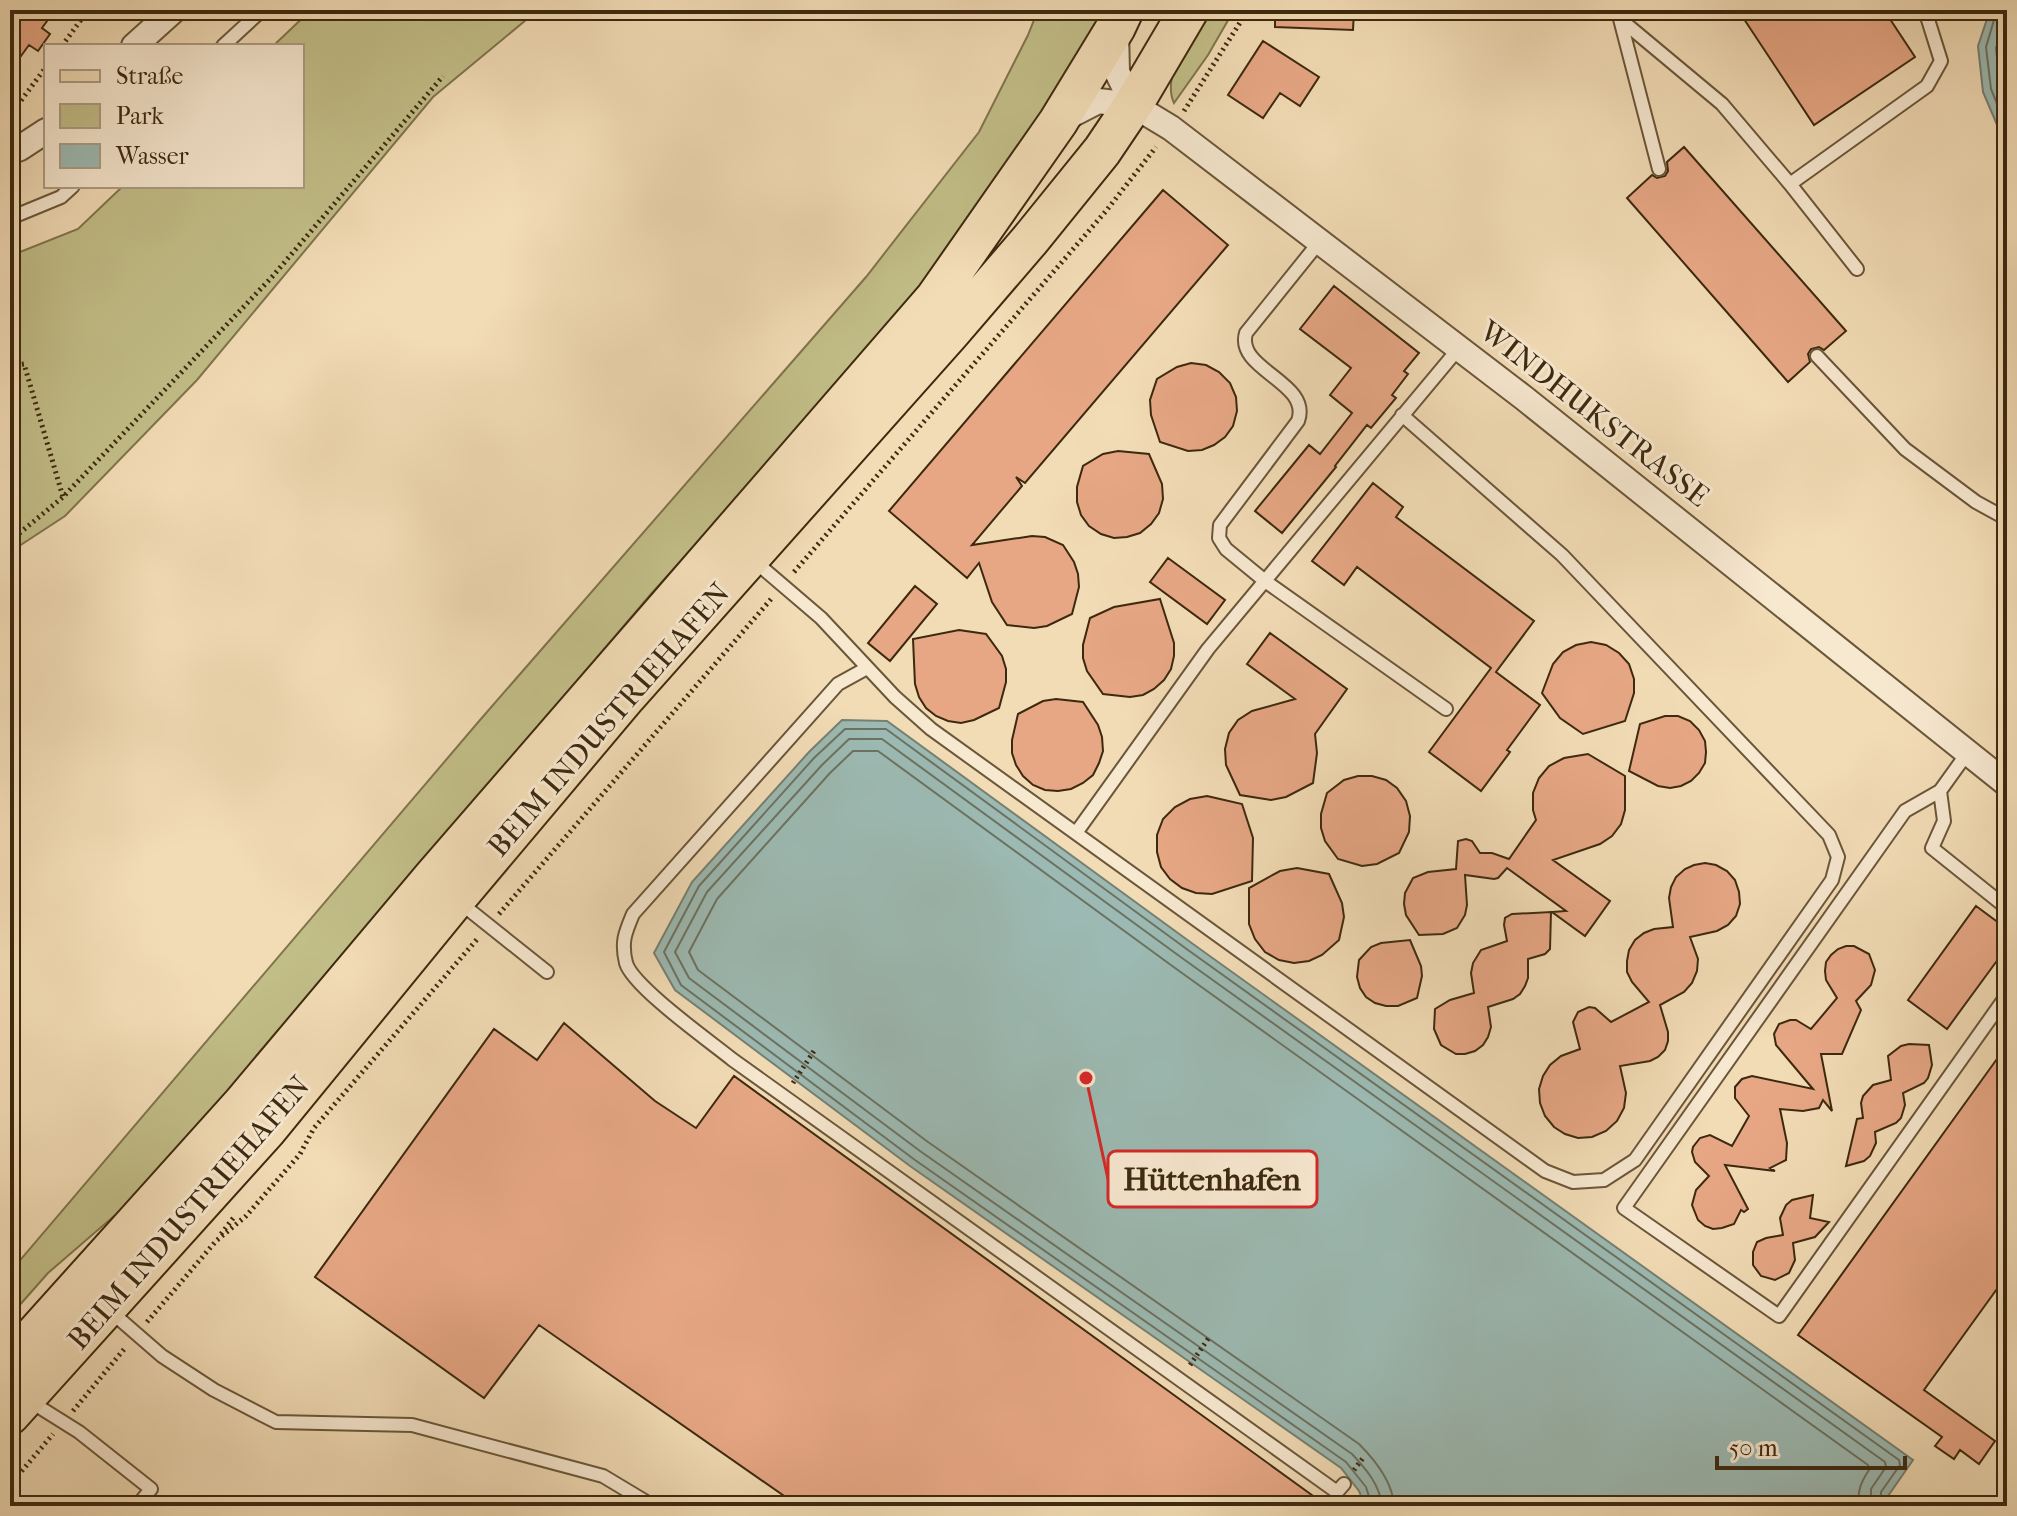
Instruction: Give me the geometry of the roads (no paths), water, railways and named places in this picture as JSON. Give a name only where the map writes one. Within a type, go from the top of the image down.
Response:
[{"type":"main road","name":"BEIM INDUSTRIEHAFEN","points":[[18,1407],[267,1130],[616,709],[1030,240],[1102,151],[1189,10]]},
{"type":"main road","name":"BEIM INDUSTRIEHAFEN","points":[[10,1362],[242,1104],[433,877],[935,298],[1058,122],[1120,19]]},
{"type":"street","points":[[136,44],[174,10]]},
{"type":"street","points":[[1120,19],[1117,72],[1133,105]]},
{"type":"street","name":"WINDHUKSTRASSE","points":[[1058,122],[1098,101],[1133,105],[1171,128],[1537,408],[2007,784]]},
{"type":"street","points":[[15,150],[44,132]]},
{"type":"lane","points":[[225,44],[262,10]]},
{"type":"lane","points":[[1790,184],[1927,86],[1941,61],[1925,10]]},
{"type":"lane","points":[[1618,14],[1722,104],[1857,269]]},
{"type":"lane","points":[[1618,14],[1659,169]]},
{"type":"lane","points":[[10,218],[61,197],[71,188]]},
{"type":"lane","points":[[1320,241],[1250,327],[1244,339],[1248,352],[1296,398],[1301,409],[1298,421],[1224,519],[1218,531],[1221,544],[1265,581],[1446,709]]},
{"type":"lane","points":[[1076,833],[1208,649],[1459,348]]},
{"type":"lane","points":[[1817,356],[1905,449],[1976,502],[2007,519]]},
{"type":"lane","points":[[749,557],[821,618],[895,697],[931,729],[1545,1171],[1573,1182],[1604,1180],[1635,1160],[1832,880],[1838,857],[1829,835],[1562,555],[1402,415]]},
{"type":"lane","points":[[867,668],[838,684],[633,914],[623,938],[627,966],[649,993],[733,1060],[1337,1492],[1344,1484]]},
{"type":"lane","points":[[1968,752],[1940,791],[1905,811],[1624,1208],[1779,1316],[2007,995]]},
{"type":"lane","points":[[1940,791],[1944,821],[1932,848],[2007,908]]},
{"type":"lane","points":[[456,899],[547,972]]},
{"type":"lane","points":[[107,1308],[162,1356],[214,1390],[276,1422],[412,1425],[603,1476],[653,1506]]},
{"type":"lane","points":[[18,1407],[63,1422],[151,1489],[137,1506]]},
{"type":"water","points":[[1990,10],[2007,10],[2007,148],[1983,92],[1978,46]]},
{"type":"water","points":[[842,720],[887,721],[1913,1460],[1888,1496],[1889,1506],[1365,1506],[1359,1491],[1341,1468],[910,1166],[675,990],[654,953],[692,882],[809,752]]},
{"type":"place","name":"Hüttenhafen","points":[[1086,1078]]}]
